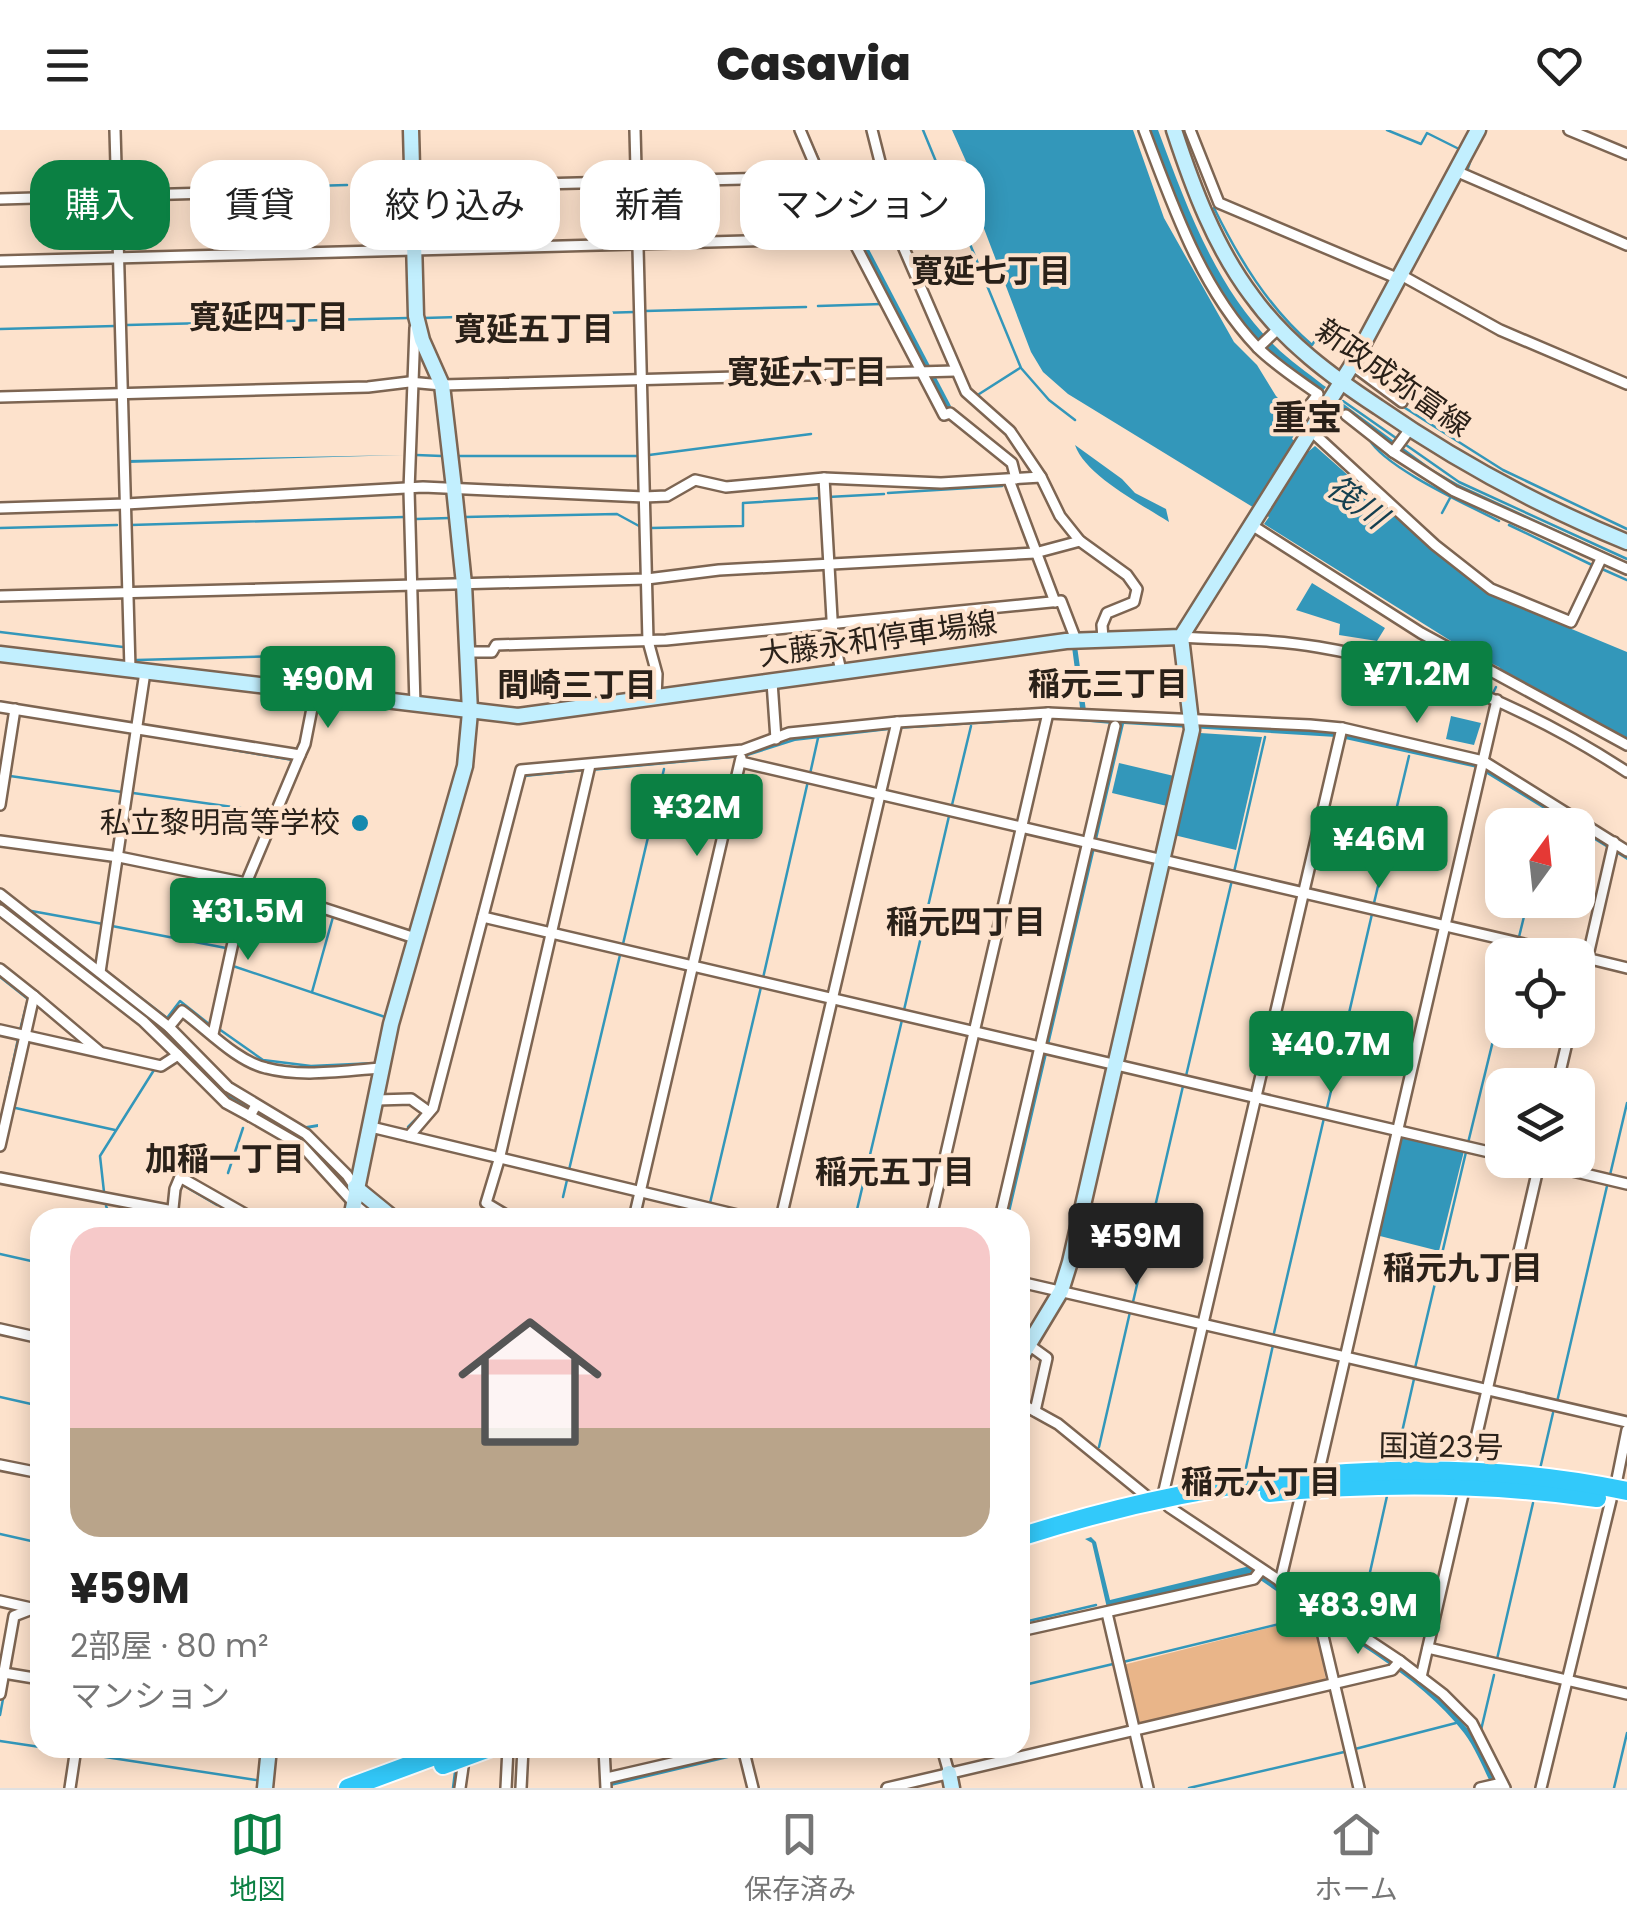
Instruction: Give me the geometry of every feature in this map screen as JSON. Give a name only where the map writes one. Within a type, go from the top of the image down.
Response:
[{"type":"highway","name":"国道23号","points":[[1030,1535],[1161,1503],[1318,1475],[1468,1479]]},
{"type":"highway","name":"国道23号","points":[[1030,1547],[1161,1503],[1302,1490],[1540,1477],[1620,1495]]},
{"type":"highway","points":[[348,1788],[441,1758]]},
{"type":"highway","points":[[381,1788],[447,1758]]},
{"type":"main road","points":[[411,130],[412,160]]},
{"type":"main road","name":"新政成弥富線","points":[[1174,130],[1190,178],[1227,258],[1276,331],[1340,382],[1400,443],[1627,542]]},
{"type":"main road","points":[[1030,1343],[1060,1291],[1070,1262],[1164,860],[1191,724],[1181,638],[1352,365],[1478,130]]},
{"type":"main road","points":[[353,1200],[391,1024],[464,766],[470,712],[464,584],[442,385],[416,316],[414,251]]},
{"type":"main road","name":"大藤永和停車場線","points":[[0,654],[518,716],[1076,640],[1181,638]]},
{"type":"main road","points":[[265,1788],[269,1758]]},
{"type":"street","points":[[116,130],[116,160]]},
{"type":"street","points":[[635,130],[636,160]]},
{"type":"street","points":[[800,130],[813,160]]},
{"type":"street","points":[[872,130],[879,160]]},
{"type":"street","points":[[1144,130],[1173,208],[1200,264],[1240,326],[1318,394],[1309,406],[1320,413]]},
{"type":"street","points":[[1190,130],[1219,203],[1400,277],[1500,330],[1627,384]]},
{"type":"street","points":[[1570,130],[1627,154]]},
{"type":"street","points":[[1458,172],[1627,244]]},
{"type":"street","points":[[0,200],[30,199]]},
{"type":"street","points":[[0,261],[580,246]]},
{"type":"street","points":[[100,972],[139,729],[138,670],[128,593],[119,250]]},
{"type":"street","points":[[638,250],[649,644],[656,674],[656,698]]},
{"type":"street","points":[[863,250],[944,415],[950,413],[1012,463],[1012,480],[1056,602]]},
{"type":"street","points":[[904,250],[966,392],[1010,431],[1041,477],[1060,516],[1080,540],[1127,575],[1137,590],[1134,602],[1107,613],[1102,625],[1103,640]]},
{"type":"street","points":[[415,705],[409,490],[416,316]]},
{"type":"street","points":[[1260,347],[1276,331]]},
{"type":"street","points":[[1352,365],[1402,402]]},
{"type":"street","points":[[0,396],[955,371]]},
{"type":"street","points":[[1346,415],[1400,443],[1454,492],[1627,569]]},
{"type":"street","points":[[1310,430],[1435,545],[1491,589],[1572,622],[1601,559]]},
{"type":"street","points":[[0,508],[454,488],[644,497],[667,496],[696,480],[726,487],[824,478],[942,484],[1041,477]]},
{"type":"street","points":[[824,478],[832,625],[842,672]]},
{"type":"street","points":[[1250,524],[1438,642],[1627,745]]},
{"type":"street","points":[[0,596],[647,579],[719,570],[1041,552],[1080,540]]},
{"type":"street","points":[[467,652],[492,652],[496,645],[649,644],[1061,601],[1076,640]]},
{"type":"street","points":[[1181,638],[1290,643],[1337,650],[1497,700],[1627,772]]},
{"type":"street","points":[[772,682],[776,739]]},
{"type":"street","points":[[213,1034],[246,882],[306,741],[314,693]]},
{"type":"street","points":[[1318,1475],[1497,700]]},
{"type":"street","points":[[0,707],[298,759]]},
{"type":"street","points":[[0,805],[15,710]]},
{"type":"street","points":[[636,1208],[742,756],[789,734],[1083,713],[1341,733],[1482,766],[1627,851]]},
{"type":"street","points":[[933,1208],[1047,717]]},
{"type":"street","points":[[783,1208],[896,725]]},
{"type":"street","points":[[1003,1208],[1043,1048],[1114,726]]},
{"type":"street","points":[[1161,1503],[1341,733]]},
{"type":"street","points":[[409,1136],[433,1108],[522,770],[742,756],[882,795],[1496,938]]},
{"type":"street","points":[[494,1208],[486,1203],[590,765]]},
{"type":"street","points":[[0,841],[119,857],[246,882],[415,938]]},
{"type":"street","points":[[1584,938],[1613,846]]},
{"type":"street","points":[[0,894],[169,1027],[253,1112],[302,1146],[353,1200]]},
{"type":"street","points":[[0,910],[143,1021],[214,1092],[303,1133],[348,1175],[353,1200]]},
{"type":"street","points":[[483,917],[1485,1151]]},
{"type":"street","points":[[1595,961],[1627,968]]},
{"type":"street","points":[[0,970],[99,1051]]},
{"type":"street","points":[[0,1146],[34,996]]},
{"type":"street","points":[[169,1027],[182,1011],[241,1056],[264,1068],[311,1073],[384,1068]]},
{"type":"street","points":[[0,1030],[160,1066],[178,1055]]},
{"type":"street","points":[[377,1100],[412,1099],[429,1112]]},
{"type":"street","points":[[371,1126],[708,1208]]},
{"type":"street","points":[[1595,1176],[1627,1184]]},
{"type":"street","points":[[0,1178],[143,1208]]},
{"type":"street","points":[[173,1208],[177,1180],[184,1178],[235,1208]]},
{"type":"street","points":[[1421,1677],[1536,1178]]},
{"type":"street","points":[[1030,1284],[1627,1422]]},
{"type":"street","points":[[0,1329],[30,1336]]},
{"type":"street","points":[[1030,1345],[1044,1352],[1047,1358],[1035,1411]]},
{"type":"street","points":[[1030,1408],[1058,1424],[1161,1503],[1321,1614],[1421,1677],[1472,1723],[1504,1785],[1485,1787]]},
{"type":"street","points":[[1540,1788],[1566,1680],[1620,1495],[1627,1430]]},
{"type":"street","points":[[0,1465],[30,1472]]},
{"type":"street","points":[[1280,1582],[1302,1490]]},
{"type":"street","points":[[1030,1629],[1254,1579],[1261,1570]]},
{"type":"street","points":[[0,1601],[30,1607]]},
{"type":"street","points":[[0,1694],[14,1616],[30,1610]]},
{"type":"street","points":[[1107,1613],[1148,1788]]},
{"type":"street","points":[[1321,1614],[1332,1682],[1359,1788]]},
{"type":"street","points":[[1428,1648],[1627,1694]]},
{"type":"street","points":[[887,1788],[950,1780],[1134,1731],[1392,1670],[1400,1661]]},
{"type":"street","points":[[4,1673],[30,1677]]},
{"type":"street","points":[[70,1788],[74,1758]]},
{"type":"street","points":[[460,1758],[460,1788]]},
{"type":"street","points":[[506,1788],[508,1758]]},
{"type":"street","points":[[520,1788],[523,1758]]},
{"type":"street","points":[[605,1758],[607,1783],[702,1758]]},
{"type":"street","points":[[743,1758],[753,1788]]},
{"type":"shaded area","points":[[1315,1616],[1326,1682],[1136,1725],[1123,1665]]},
{"type":"water","name":"筏川","points":[[952,130],[1133,130],[1164,218],[1234,342],[1301,421],[1292,439],[1309,451],[1315,446],[1435,552],[1499,599],[1627,652],[1627,738],[1467,651],[1264,524],[1269,517],[1068,394],[1043,372],[1031,352],[985,231],[985,160],[965,160]]},
{"type":"water","points":[[1150,130],[1158,130],[1205,245],[1235,298],[1275,346],[1326,387],[1322,392],[1263,346],[1221,290],[1194,238]]},
{"type":"water","points":[[862,250],[869,250],[951,406],[945,408]]},
{"type":"water","points":[[1341,402],[1458,484],[1627,562],[1627,567],[1456,488],[1339,406]]},
{"type":"water","points":[[1075,445],[1135,493],[1166,509],[1169,522],[1102,478]]},
{"type":"water","points":[[404,455],[128,463],[127,460]]},
{"type":"water","points":[[1312,583],[1385,628],[1377,641],[1339,635],[1340,624],[1296,610]]},
{"type":"water","points":[[1077,646],[1087,718],[1346,734],[1479,764],[1551,808],[1542,808],[1477,768],[1336,737],[1124,724],[1011,1208],[1005,1208],[1112,724],[1056,719],[899,729],[795,741],[745,757],[593,771],[745,754],[796,738],[902,726],[1081,715],[1072,647]]},
{"type":"water","points":[[1451,716],[1481,723],[1474,745],[1446,739]]},
{"type":"water","points":[[1200,733],[1262,737],[1236,850],[1174,835]]},
{"type":"water","points":[[1119,763],[1174,776],[1167,806],[1112,793]]},
{"type":"water","points":[[1595,835],[1627,855],[1627,860],[1595,840]]},
{"type":"water","points":[[0,898],[156,1022],[234,1097],[299,1135],[306,1126],[318,1124],[306,1129],[302,1136],[350,1189],[373,1208],[364,1208],[310,1149],[227,1100],[0,906]]},
{"type":"water","points":[[1400,1135],[1464,1151],[1439,1251],[1376,1235]]},
{"type":"water","points":[[1091,1537],[1096,1542],[1110,1600],[1250,1566],[1418,1679],[1466,1727],[1498,1788],[1493,1788],[1464,1733],[1419,1687],[1252,1574],[1107,1608],[1092,1543],[1085,1539]]},
{"type":"waterway","points":[[805,130],[819,160]]},
{"type":"waterway","points":[[923,130],[1021,368],[1049,400],[1075,420]]},
{"type":"waterway","points":[[1387,130],[1421,144],[1427,133],[1459,149]]},
{"type":"waterway","points":[[1467,171],[1471,159]]},
{"type":"waterway","points":[[720,175],[740,174]]},
{"type":"waterway","points":[[330,185],[347,185]]},
{"type":"waterway","points":[[1214,208],[1244,264],[1268,298],[1296,330],[1312,345],[1314,342]]},
{"type":"waterway","points":[[818,306],[882,304]]},
{"type":"waterway","points":[[645,311],[806,307]]},
{"type":"waterway","points":[[424,318],[635,312]]},
{"type":"waterway","points":[[127,325],[408,318]]},
{"type":"waterway","points":[[0,329],[115,326]]},
{"type":"waterway","points":[[976,396],[1020,368]]},
{"type":"waterway","points":[[1343,401],[1459,482],[1627,559]]},
{"type":"waterway","points":[[1402,406],[1503,470],[1627,529]]},
{"type":"waterway","points":[[649,455],[811,434]]},
{"type":"waterway","points":[[1369,439],[1409,473],[1499,521]]},
{"type":"waterway","points":[[416,455],[442,456]]},
{"type":"waterway","points":[[458,456],[639,456]]},
{"type":"waterway","points":[[888,493],[1002,486]]},
{"type":"waterway","points":[[828,497],[884,494]]},
{"type":"waterway","points":[[651,528],[743,526],[743,503],[821,498]]},
{"type":"waterway","points":[[1442,513],[1450,498]]},
{"type":"waterway","points":[[465,517],[617,514],[639,526]]},
{"type":"waterway","points":[[131,525],[404,517]]},
{"type":"waterway","points":[[416,519],[450,518]]},
{"type":"waterway","points":[[0,528],[117,525]]},
{"type":"waterway","points":[[1509,525],[1592,565]]},
{"type":"waterway","points":[[1602,569],[1627,580]]},
{"type":"waterway","points":[[0,632],[123,647]]},
{"type":"waterway","points":[[137,660],[319,655]]},
{"type":"waterway","points":[[1493,693],[1496,687]]},
{"type":"waterway","points":[[0,712],[7,713]]},
{"type":"waterway","points":[[21,715],[131,733]]},
{"type":"waterway","points":[[952,805],[971,726]]},
{"type":"waterway","points":[[144,735],[293,760]]},
{"type":"waterway","points":[[1234,872],[1265,737]]},
{"type":"waterway","points":[[810,774],[818,738]]},
{"type":"waterway","points":[[1374,903],[1409,756]]},
{"type":"waterway","points":[[623,944],[664,769]]},
{"type":"waterway","points":[[510,828],[524,776],[583,770]]},
{"type":"waterway","points":[[10,776],[122,792]]},
{"type":"waterway","points":[[763,978],[808,781]]},
{"type":"waterway","points":[[133,793],[269,812]]},
{"type":"waterway","points":[[904,1010],[949,816]]},
{"type":"waterway","points":[[1186,1076],[1232,880]]},
{"type":"waterway","points":[[26,910],[103,924]]},
{"type":"waterway","points":[[1327,1108],[1372,914]]},
{"type":"waterway","points":[[312,992],[333,917]]},
{"type":"waterway","points":[[1519,937],[1524,918]]},
{"type":"waterway","points":[[112,926],[226,948]]},
{"type":"waterway","points":[[569,1170],[620,955]]},
{"type":"waterway","points":[[219,1029],[263,1060],[311,1066],[376,1063],[385,1017],[233,966]]},
{"type":"waterway","points":[[105,970],[167,1018],[180,1001],[209,1024]]},
{"type":"waterway","points":[[0,977],[28,999],[20,1030]]},
{"type":"waterway","points":[[710,1203],[761,987]]},
{"type":"waterway","points":[[857,1208],[902,1020]]},
{"type":"waterway","points":[[0,1124],[18,1039]]},
{"type":"waterway","points":[[1468,1143],[1491,1048]]},
{"type":"waterway","points":[[104,1192],[100,1156],[154,1070]]},
{"type":"waterway","points":[[1133,1302],[1183,1086]]},
{"type":"waterway","points":[[1610,1175],[1627,1103]]},
{"type":"waterway","points":[[11,1107],[115,1130]]},
{"type":"waterway","points":[[408,1127],[421,1114]]},
{"type":"waterway","points":[[1274,1333],[1324,1118]]},
{"type":"waterway","points":[[228,1173],[243,1128]]},
{"type":"waterway","points":[[1415,1368],[1466,1152]]},
{"type":"waterway","points":[[563,1197],[567,1180]]},
{"type":"waterway","points":[[178,1204],[181,1184],[217,1205]]},
{"type":"waterway","points":[[1557,1402],[1607,1186]]},
{"type":"waterway","points":[[0,1254],[30,1261]]},
{"type":"waterway","points":[[1099,1447],[1130,1312]]},
{"type":"waterway","points":[[1245,1472],[1273,1345]]},
{"type":"waterway","points":[[1395,1463],[1414,1379]]},
{"type":"waterway","points":[[0,1397],[30,1404]]},
{"type":"waterway","points":[[1540,1469],[1553,1413]]},
{"type":"waterway","points":[[1358,1626],[1387,1496]]},
{"type":"waterway","points":[[1497,1659],[1533,1503]]},
{"type":"waterway","points":[[0,1534],[30,1541]]},
{"type":"waterway","points":[[1030,1621],[1096,1605]]},
{"type":"waterway","points":[[1123,1662],[1316,1615]]},
{"type":"waterway","points":[[1030,1684],[1113,1664]]},
{"type":"waterway","points":[[1481,1730],[1494,1675]]},
{"type":"waterway","points":[[0,1715],[3,1699]]},
{"type":"waterway","points":[[1355,1749],[1456,1723]]},
{"type":"waterway","points":[[1614,1788],[1627,1733]]},
{"type":"waterway","points":[[0,1741],[30,1746]]},
{"type":"waterway","points":[[1189,1788],[1344,1752]]},
{"type":"waterway","points":[[112,1758],[256,1780]]},
{"type":"waterway","points":[[610,1785],[723,1758]]},
{"type":"waterway","points":[[453,1788],[455,1772]]},
{"type":"place","name":"私立黎明高等学校","points":[[360,823]]},
{"type":"district","name":"寛延七丁目","points":[[991,271]]},
{"type":"district","name":"寛延四丁目","points":[[269,317]]},
{"type":"district","name":"寛延五丁目","points":[[534,329]]},
{"type":"district","name":"寛延六丁目","points":[[807,372]]},
{"type":"district","name":"重宝","points":[[1307,418]]},
{"type":"district","name":"稲元三丁目","points":[[1108,684]]},
{"type":"district","name":"間崎三丁目","points":[[577,685]]},
{"type":"district","name":"稲元四丁目","points":[[966,922]]},
{"type":"district","name":"加稲一丁目","points":[[225,1159]]},
{"type":"district","name":"稲元五丁目","points":[[895,1172]]},
{"type":"district","name":"稲元九丁目","points":[[1463,1268]]},
{"type":"district","name":"稲元六丁目","points":[[1261,1482]]}]
